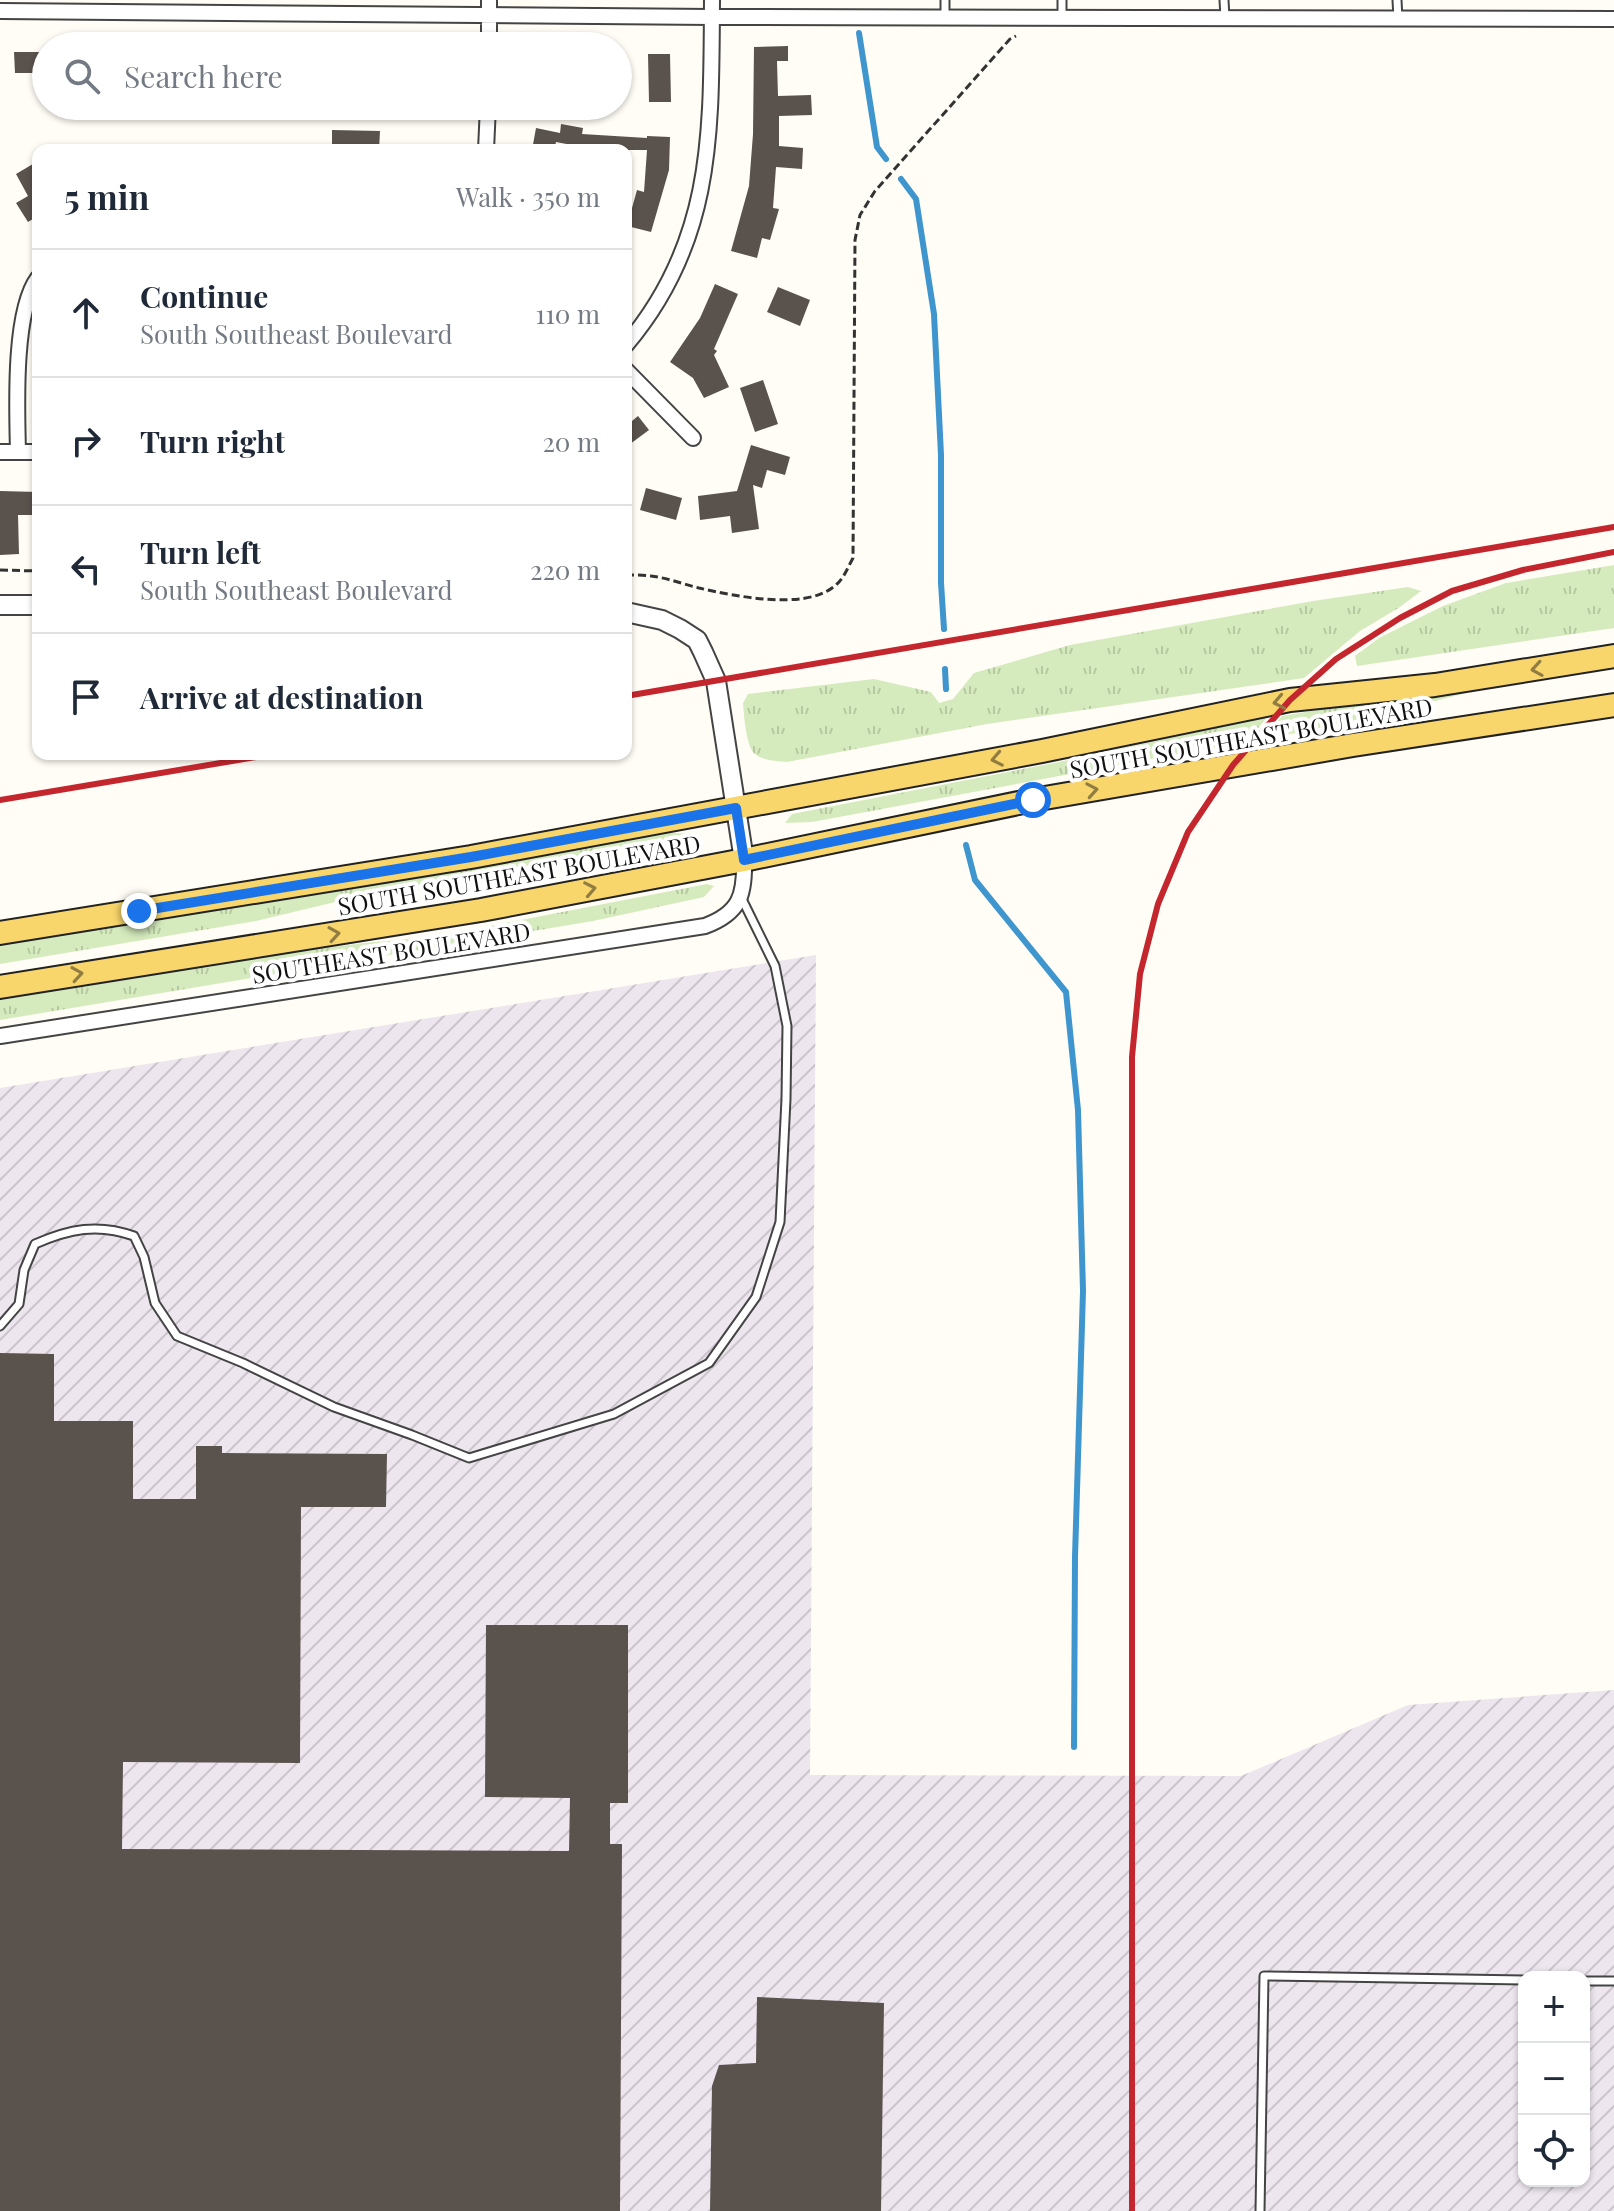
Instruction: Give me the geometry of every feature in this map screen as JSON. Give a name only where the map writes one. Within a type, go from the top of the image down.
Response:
[{"type":"main road","name":"SOUTH SOUTHEAST BOULEVARD","points":[[0,933],[456,859],[1057,748],[1290,700],[1435,685],[1614,656]]},
{"type":"main road","name":"SOUTH SOUTHEAST BOULEVARD","points":[[0,987],[481,910],[1033,800],[1323,750],[1614,705]]},
{"type":"street","points":[[632,337],[673,275],[696,215],[708,154],[712,0]]},
{"type":"street","points":[[489,8],[489,32]]},
{"type":"street","points":[[0,11],[489,8],[712,17],[1614,19]]},
{"type":"street","points":[[486,144],[487,120]]},
{"type":"street","points":[[18,452],[19,347],[26,301],[32,290]]},
{"type":"street","points":[[632,376],[693,438]]},
{"type":"street","points":[[0,452],[32,452]]},
{"type":"street","points":[[0,605],[32,605]]},
{"type":"street","points":[[632,613],[662,620],[697,640],[716,681],[744,860],[745,883],[741,897]]},
{"type":"street","name":"SOUTHEAST BOULEVARD","points":[[0,1036],[705,926],[721,920],[741,897]]},
{"type":"lane","points":[[945,0],[945,18]]},
{"type":"lane","points":[[1062,0],[1062,18]]},
{"type":"lane","points":[[1224,0],[1225,18]]},
{"type":"lane","points":[[1397,0],[1398,19]]},
{"type":"lane","points":[[0,1326],[19,1304],[24,1270],[35,1244],[63,1232],[113,1228],[134,1236],[144,1257],[155,1303],[177,1336],[243,1363],[334,1407],[469,1458],[614,1414],[709,1363],[756,1297],[780,1222],[787,1026],[775,966],[741,897]]},
{"type":"lane","points":[[1260,2211],[1264,1976],[1518,1980]]},
{"type":"lane","points":[[1590,1981],[1614,1981]]},
{"type":"path","points":[[632,575],[650,576],[701,589],[759,598],[791,599],[831,590],[842,579],[853,558],[855,240],[860,215],[875,191],[1010,39],[1018,34]]},
{"type":"path","points":[[0,570],[32,571]]},
{"type":"shaded area","points":[[816,955],[810,1775],[1241,1776],[1408,1705],[1614,1690],[1614,2211],[0,2211],[0,1088]]},
{"type":"green space","points":[[1614,565],[1614,628],[1357,666],[1355,656],[1379,638],[1443,606],[1506,583]]},
{"type":"green space","points":[[1408,587],[1421,591],[1360,631],[1304,678],[987,724],[787,762],[758,756],[752,751],[748,738],[743,703],[748,694],[874,679],[931,692],[939,703],[953,699],[974,673],[1070,645]]},
{"type":"green space","points":[[1464,685],[1466,693],[1262,740],[1282,716]]},
{"type":"green space","points":[[1267,717],[1248,741],[812,822],[785,823],[792,814],[1059,762]]},
{"type":"green space","points":[[661,832],[692,834],[377,892],[256,921],[0,964],[0,944],[351,888]]},
{"type":"green space","points":[[707,884],[714,886],[704,897],[593,921],[0,1020],[0,999],[308,950],[433,937]]},
{"type":"building","points":[[788,46],[788,61],[777,61],[778,96],[811,95],[812,115],[779,116],[779,146],[803,148],[802,169],[776,167],[773,208],[779,209],[770,240],[762,238],[757,258],[731,251],[749,186],[754,47]]},
{"type":"building","points":[[14,52],[32,52],[32,73],[15,73]]},
{"type":"building","points":[[648,54],[670,54],[671,102],[649,102]]},
{"type":"building","points":[[561,124],[583,128],[582,134],[670,137],[669,170],[651,232],[632,227],[632,208],[637,190],[644,192],[647,150],[632,150],[632,144],[533,144],[536,128],[560,133]]},
{"type":"building","points":[[332,130],[380,131],[379,144],[332,144]]},
{"type":"building","points":[[32,165],[32,220],[28,222],[16,203],[28,196],[16,174]]},
{"type":"building","points":[[715,284],[738,294],[714,349],[729,387],[704,398],[693,378],[670,362],[700,318]]},
{"type":"building","points":[[778,287],[810,300],[800,326],[767,312]]},
{"type":"building","points":[[763,380],[778,424],[755,432],[740,388]]},
{"type":"building","points":[[638,416],[649,430],[632,443],[632,421]]},
{"type":"building","points":[[751,445],[790,457],[785,475],[767,470],[762,488],[753,485],[759,529],[732,533],[730,516],[700,520],[698,496],[737,491]]},
{"type":"building","points":[[646,488],[682,498],[676,520],[640,510]]},
{"type":"building","points":[[0,491],[32,492],[32,515],[18,515],[19,554],[0,555]]},
{"type":"building","points":[[0,1353],[54,1354],[54,1421],[133,1421],[133,1499],[196,1499],[196,1446],[222,1446],[222,1453],[387,1454],[386,1507],[301,1507],[300,1763],[123,1762],[122,1849],[569,1851],[570,1798],[485,1797],[486,1625],[628,1625],[628,1803],[610,1803],[610,1844],[622,1844],[620,2211],[0,2211]]},
{"type":"building","points":[[757,1997],[884,2003],[881,2211],[710,2211],[712,2086],[719,2065],[756,2063]]},
{"type":"waterway","points":[[859,33],[877,147],[886,159]]},
{"type":"waterway","points":[[901,179],[916,199],[934,314],[941,455],[944,629]]},
{"type":"waterway","points":[[945,669],[946,689]]},
{"type":"waterway","points":[[966,845],[975,880],[1066,992],[1078,1110],[1083,1291],[1075,1557],[1074,1747]]},
{"type":"railway","points":[[632,695],[1614,527]]},
{"type":"railway","points":[[1132,2211],[1132,1057],[1140,974],[1158,904],[1188,832],[1233,765],[1290,700],[1336,659],[1400,618],[1452,591],[1523,570],[1614,552]]},
{"type":"railway","points":[[0,800],[238,760]]},
{"type":"route","points":[[139,911],[471,857],[736,808],[744,860],[1033,800]]}]
